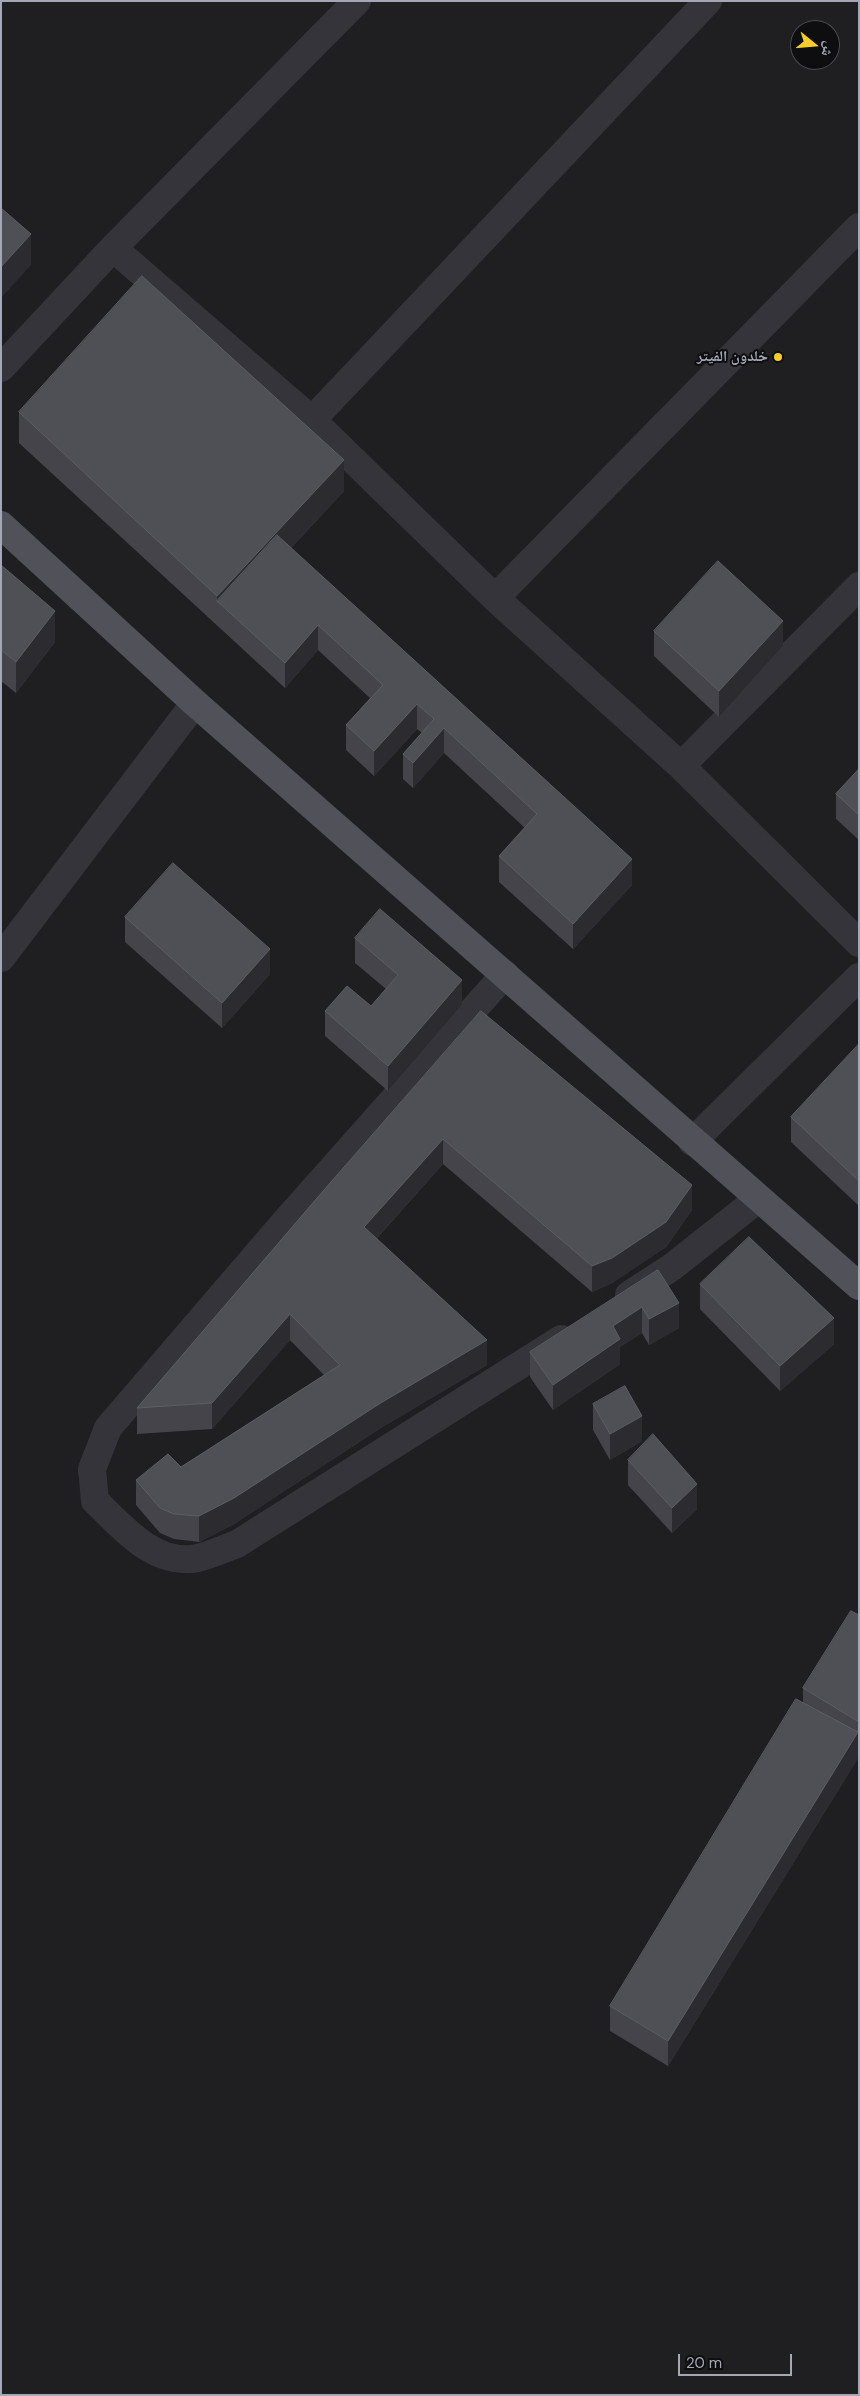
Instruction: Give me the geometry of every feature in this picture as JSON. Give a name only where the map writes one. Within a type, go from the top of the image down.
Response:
[{"type":"main road","points":[[1,525],[195,703],[505,974],[692,1142],[859,1286]]},
{"type":"street","points":[[1,368],[113,248],[357,1]]},
{"type":"street","points":[[312,420],[708,1]]},
{"type":"street","points":[[495,598],[859,226]]},
{"type":"street","points":[[113,248],[312,420],[495,598],[681,766],[859,943]]},
{"type":"street","points":[[681,766],[859,586]]},
{"type":"street","points":[[1,958],[195,703]]},
{"type":"street","points":[[505,974],[284,1223],[108,1428],[92,1469],[95,1501],[138,1542],[162,1556],[192,1559],[237,1544],[471,1398],[580,1327]]},
{"type":"street","points":[[692,1142],[859,976]]},
{"type":"street","points":[[605,1310],[672,1267],[758,1199]]},
{"type":"shaded area","points":[[1,1],[859,1],[859,2395],[1,2395]]},
{"type":"building","points":[[1,208],[31,234],[1,267]]},
{"type":"building","points":[[142,276],[344,460],[217,596],[19,412]]},
{"type":"building","points":[[277,535],[632,859],[573,924],[499,856],[537,814],[444,728],[413,763],[403,754],[434,719],[417,704],[374,751],[346,725],[383,685],[318,625],[285,663],[217,601]]},
{"type":"building","points":[[718,561],[783,621],[719,691],[654,631]]},
{"type":"building","points":[[1,565],[55,611],[16,662],[1,650]]},
{"type":"building","points":[[859,769],[859,815],[836,794]]},
{"type":"building","points":[[173,863],[270,949],[222,1003],[125,917]]},
{"type":"building","points":[[380,909],[462,980],[388,1066],[325,1011],[347,986],[371,1006],[398,975],[355,938]]},
{"type":"building","points":[[481,1011],[692,1185],[666,1222],[612,1258],[592,1266],[443,1139],[364,1227],[487,1340],[379,1404],[234,1498],[199,1516],[174,1514],[160,1508],[136,1480],[168,1454],[181,1467],[340,1365],[290,1314],[212,1403],[137,1408]]},
{"type":"building","points":[[859,1044],[859,1181],[791,1117]]},
{"type":"building","points":[[749,1237],[834,1318],[780,1366],[700,1284]]},
{"type":"building","points":[[658,1270],[679,1303],[649,1319],[642,1307],[613,1326],[620,1339],[553,1385],[530,1352]]},
{"type":"building","points":[[625,1386],[642,1416],[610,1434],[593,1404]]},
{"type":"building","points":[[653,1434],[697,1484],[672,1508],[628,1460]]},
{"type":"building","points":[[851,1611],[859,1615],[859,1722],[803,1688]]},
{"type":"building","points":[[796,1699],[858,1732],[668,2041],[610,2006]]},
{"type":"place","name":"خلدون الفيتر","points":[[778,357]]}]
